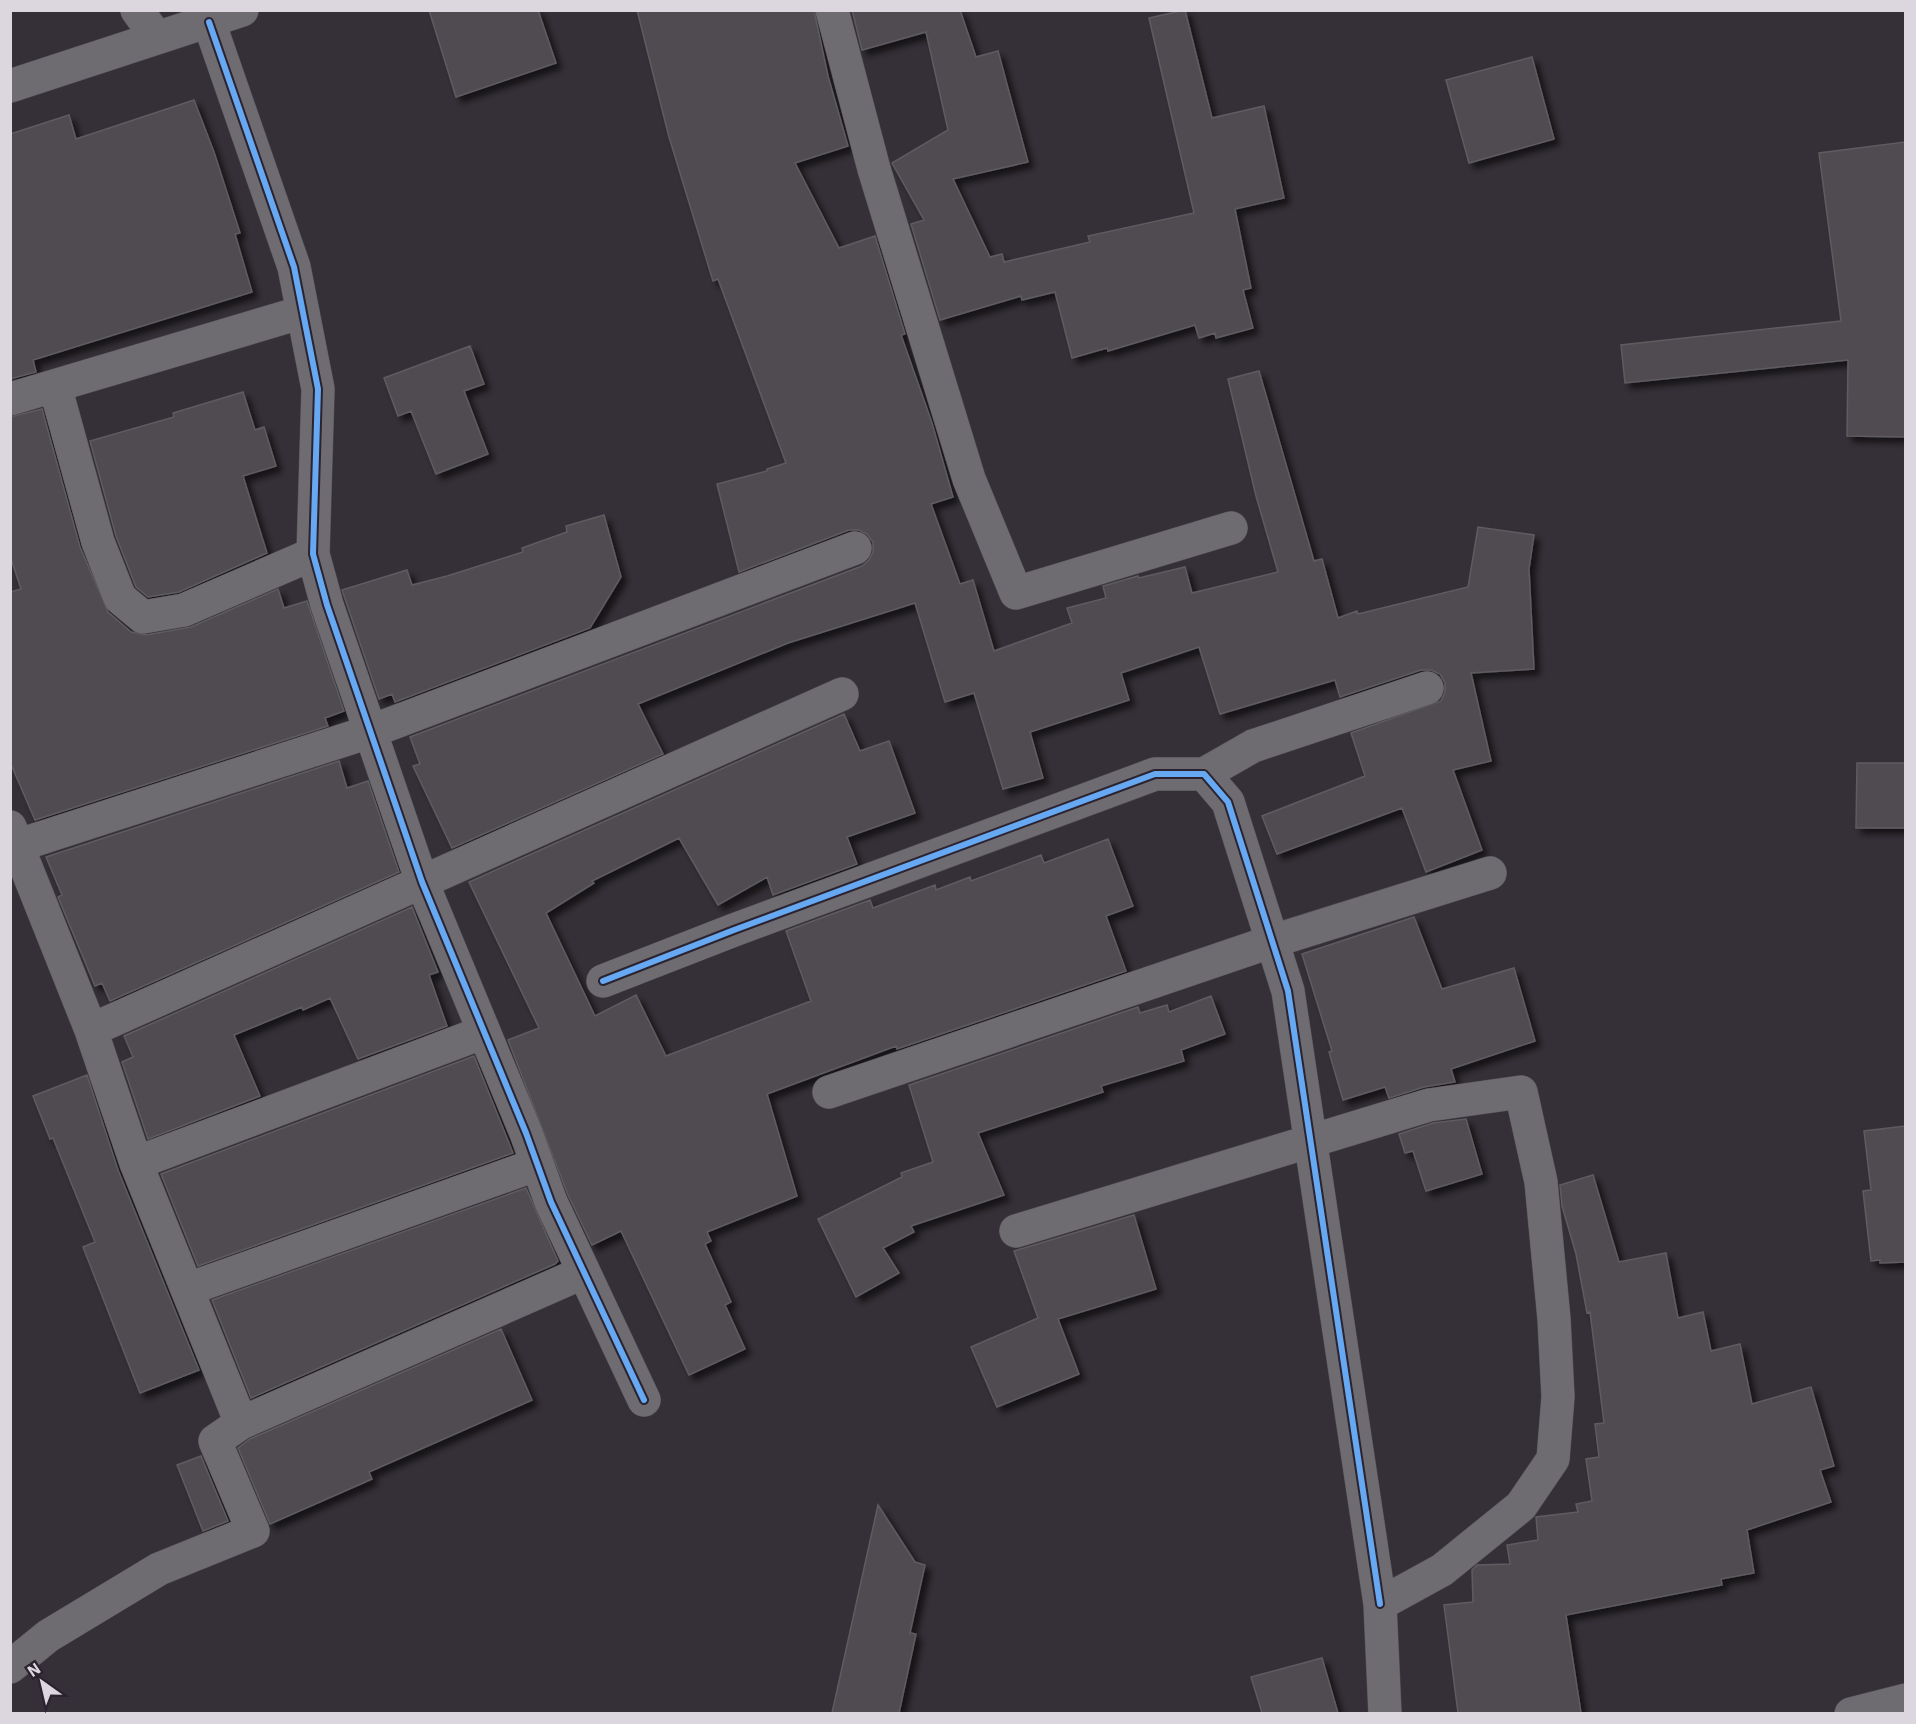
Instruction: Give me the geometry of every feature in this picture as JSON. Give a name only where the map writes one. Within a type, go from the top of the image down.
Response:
[{"type":"street","points":[[137,10],[157,39]]},
{"type":"street","points":[[10,86],[242,10]]},
{"type":"street","points":[[832,10],[874,169],[969,479],[1016,593],[1231,528]]},
{"type":"street","points":[[209,21],[294,267],[318,389],[313,554],[327,605],[422,882],[582,1273],[644,1400]]},
{"type":"street","points":[[10,399],[303,312]]},
{"type":"street","points":[[55,386],[102,553],[120,598],[143,617],[184,610],[313,554]]},
{"type":"street","points":[[241,1423],[136,1163],[91,1030],[13,840],[369,732],[855,548]]},
{"type":"street","points":[[603,981],[745,925],[1155,774],[1204,774],[1253,746],[1427,688]]},
{"type":"street","points":[[91,1030],[842,694]]},
{"type":"street","points":[[1204,774],[1228,802],[1288,991],[1335,1291],[1380,1604],[1384,1713]]},
{"type":"street","points":[[829,1092],[1273,941],[1490,873]]},
{"type":"street","points":[[136,1163],[484,1032]]},
{"type":"street","points":[[1016,1231],[1429,1105],[1521,1092],[1541,1182],[1554,1319],[1558,1397],[1553,1459],[1521,1506],[1442,1570],[1380,1604]]},
{"type":"street","points":[[188,1289],[524,1169],[536,1162]]},
{"type":"street","points":[[10,1667],[48,1636],[159,1569],[254,1531],[215,1441],[241,1423],[582,1273]]},
{"type":"street","points":[[1851,1713],[1905,1700]]},
{"type":"building","points":[[429,10],[538,10],[556,63],[456,97]]},
{"type":"building","points":[[637,10],[814,10],[828,76],[848,146],[795,163],[839,248],[875,236],[905,334],[901,335],[932,423],[953,497],[931,504],[960,584],[973,580],[994,651],[1072,623],[1067,608],[1106,598],[1103,586],[1138,576],[1139,578],[1185,567],[1192,593],[1278,572],[1256,496],[1228,379],[1259,371],[1314,561],[1322,559],[1338,618],[1357,611],[1358,614],[1468,587],[1478,527],[1534,535],[1529,569],[1534,669],[1471,673],[1491,761],[1453,770],[1482,850],[1426,872],[1402,808],[1277,854],[1262,816],[1365,776],[1351,733],[1441,701],[1445,692],[1445,683],[1440,674],[1431,670],[1421,670],[1340,697],[1335,680],[1220,714],[1199,647],[1121,673],[1129,700],[1030,732],[1043,778],[1003,789],[974,693],[945,702],[915,603],[788,643],[638,704],[663,754],[452,848],[413,766],[420,764],[410,737],[862,566],[873,552],[873,542],[867,534],[859,530],[849,530],[739,572],[717,484],[767,471],[767,469],[786,463],[718,279],[713,281],[669,137]]},
{"type":"building","points":[[852,10],[960,10],[976,57],[998,51],[1028,162],[953,179],[990,257],[1002,254],[1004,262],[1090,242],[1088,236],[1194,213],[1149,18],[1185,10],[1212,118],[1264,106],[1284,198],[1235,209],[1251,288],[1243,290],[1253,328],[1216,338],[1215,333],[1199,338],[1195,325],[1108,351],[1107,348],[1072,358],[1055,292],[1022,300],[1021,296],[940,320],[911,224],[924,220],[892,163],[948,130],[926,32],[862,50]]},
{"type":"building","points":[[1532,57],[1554,139],[1469,163],[1446,80]]},
{"type":"building","points":[[194,100],[214,152],[240,233],[235,234],[252,292],[33,360],[36,372],[10,379],[10,134],[69,115],[76,139]]},
{"type":"building","points":[[1905,142],[1905,437],[1847,436],[1848,360],[1625,383],[1621,345],[1841,321],[1819,153]]},
{"type":"building","points":[[470,346],[484,384],[464,391],[488,454],[436,474],[411,411],[398,416],[384,378]]},
{"type":"building","points":[[243,392],[255,430],[264,427],[276,466],[243,476],[267,553],[179,592],[148,597],[136,587],[116,536],[90,441],[174,417],[173,413]]},
{"type":"building","points":[[42,409],[80,547],[108,612],[131,632],[146,635],[191,627],[278,589],[284,608],[307,601],[344,711],[325,718],[328,726],[35,820],[10,762],[10,592],[21,589],[10,556],[10,417]]},
{"type":"building","points":[[604,515],[621,577],[590,628],[395,702],[392,694],[379,699],[342,590],[407,570],[412,585],[447,576],[523,552],[522,548],[567,532],[566,526]]},
{"type":"building","points":[[844,714],[860,751],[889,741],[915,813],[847,837],[857,864],[773,895],[767,877],[718,905],[679,838],[592,881],[594,883],[546,913],[595,1016],[636,995],[666,1056],[811,1001],[786,931],[870,900],[873,908],[935,885],[936,890],[970,877],[971,881],[1041,855],[1044,863],[1108,839],[1133,906],[1106,916],[1126,971],[897,1049],[896,1046],[767,1094],[797,1196],[707,1232],[711,1241],[705,1244],[731,1302],[725,1305],[745,1349],[689,1375],[621,1231],[592,1245],[568,1195],[508,1040],[539,1028],[469,882]]},
{"type":"building","points":[[339,761],[347,788],[368,781],[399,872],[110,1001],[102,983],[95,986],[58,897],[62,895],[46,857]]},
{"type":"building","points":[[1857,763],[1905,763],[1905,828],[1856,828]]},
{"type":"building","points":[[412,907],[438,972],[429,975],[447,1026],[358,1059],[330,998],[303,1010],[302,1007],[234,1035],[260,1096],[148,1139],[122,1062],[133,1057],[124,1036]]},
{"type":"building","points":[[1414,917],[1442,989],[1514,968],[1535,1041],[1451,1069],[1455,1082],[1424,1087],[1389,1098],[1385,1087],[1343,1100],[1329,1052],[1332,1051],[1302,954]]},
{"type":"building","points":[[1211,996],[1225,1034],[1181,1050],[1184,1061],[1101,1086],[1103,1092],[978,1133],[1004,1195],[911,1226],[914,1232],[883,1248],[899,1273],[856,1297],[818,1219],[902,1177],[901,1173],[933,1162],[909,1085],[1138,1007],[1140,1013],[1167,1005],[1169,1012]]},
{"type":"building","points":[[474,1056],[513,1153],[198,1266],[161,1174]]},
{"type":"building","points":[[87,1075],[118,1170],[199,1370],[140,1393],[83,1247],[95,1242],[53,1138],[50,1139],[33,1096]]},
{"type":"building","points":[[1466,1119],[1482,1174],[1426,1191],[1413,1151],[1405,1153],[1399,1134],[1433,1123]]},
{"type":"building","points":[[1905,1126],[1905,1262],[1880,1263],[1880,1260],[1871,1261],[1863,1191],[1871,1190],[1864,1131]]},
{"type":"building","points":[[1593,1175],[1619,1262],[1666,1253],[1678,1318],[1703,1312],[1711,1351],[1740,1344],[1752,1404],[1811,1387],[1834,1466],[1820,1470],[1831,1502],[1747,1530],[1754,1573],[1721,1579],[1722,1585],[1566,1615],[1581,1713],[1458,1713],[1444,1605],[1473,1602],[1472,1570],[1477,1565],[1510,1564],[1507,1545],[1538,1540],[1536,1517],[1578,1512],[1576,1504],[1592,1501],[1586,1459],[1599,1457],[1595,1424],[1604,1423],[1590,1312],[1587,1313],[1576,1254],[1562,1206],[1560,1185]]},
{"type":"building","points":[[526,1188],[558,1261],[555,1264],[251,1398],[212,1300]]},
{"type":"building","points":[[1134,1215],[1156,1289],[1058,1319],[1079,1374],[997,1407],[971,1347],[1038,1318],[1014,1251]]},
{"type":"building","points":[[501,1329],[532,1400],[369,1472],[372,1479],[270,1524],[238,1448],[250,1439]]},
{"type":"building","points":[[201,1456],[228,1521],[203,1531],[177,1465]]},
{"type":"building","points":[[878,1505],[915,1562],[925,1565],[910,1633],[916,1634],[899,1713],[832,1713]]},
{"type":"building","points":[[1322,1658],[1338,1713],[1262,1713],[1251,1677]]},
{"type":"cycle path","points":[[209,22],[294,267],[318,389],[313,554],[327,605],[422,882],[526,1133],[551,1202],[644,1400]]},
{"type":"cycle path","points":[[603,981],[1155,774],[1204,774],[1228,802],[1288,991],[1380,1604]]}]
